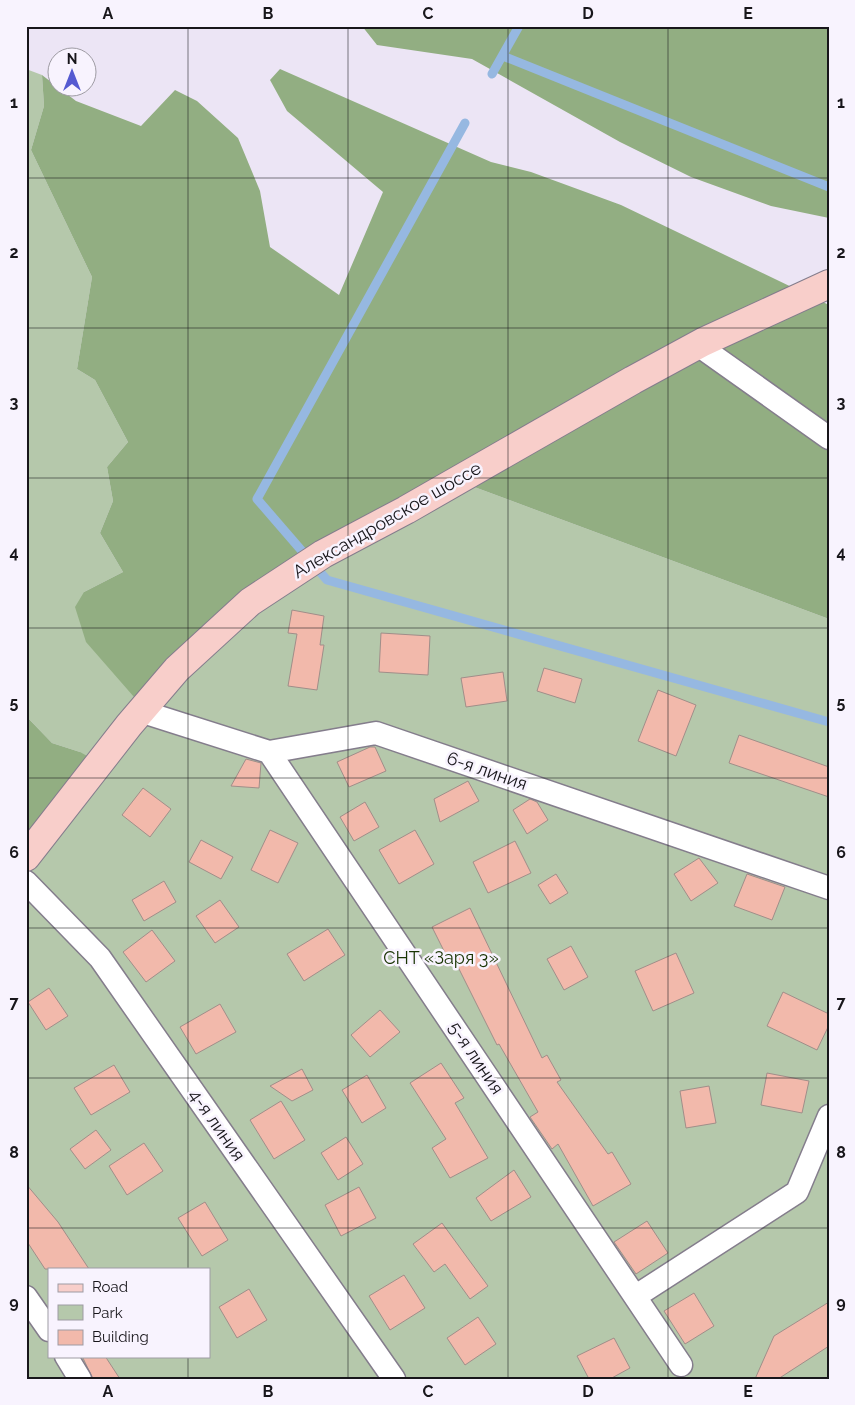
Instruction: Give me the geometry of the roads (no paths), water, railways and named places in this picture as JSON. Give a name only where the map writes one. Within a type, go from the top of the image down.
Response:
[{"type":"street","name":"Александровское шоссе","points":[[26,858],[140,712],[177,669],[248,603],[312,560],[698,345],[829,284]]},
{"type":"street","points":[[698,345],[829,438]]},
{"type":"street","name":"6-я линия","points":[[140,712],[269,752],[376,733],[829,888]]},
{"type":"street","name":"5-я линия","points":[[269,752],[681,1365]]},
{"type":"street","name":"4-я линия","points":[[26,882],[100,958],[394,1379]]},
{"type":"street","points":[[636,1296],[797,1192],[829,1116]]},
{"type":"street","points":[[26,1296],[48,1329]]},
{"type":"street","points":[[67,1358],[80,1379]]},
{"type":"waterway","points":[[492,74],[519,26]]},
{"type":"waterway","points":[[503,56],[829,187]]},
{"type":"waterway","points":[[465,123],[257,499],[327,580],[829,722]]},
{"type":"park label","name":"СНТ «Заря 3»","points":[[441,958]]}]
